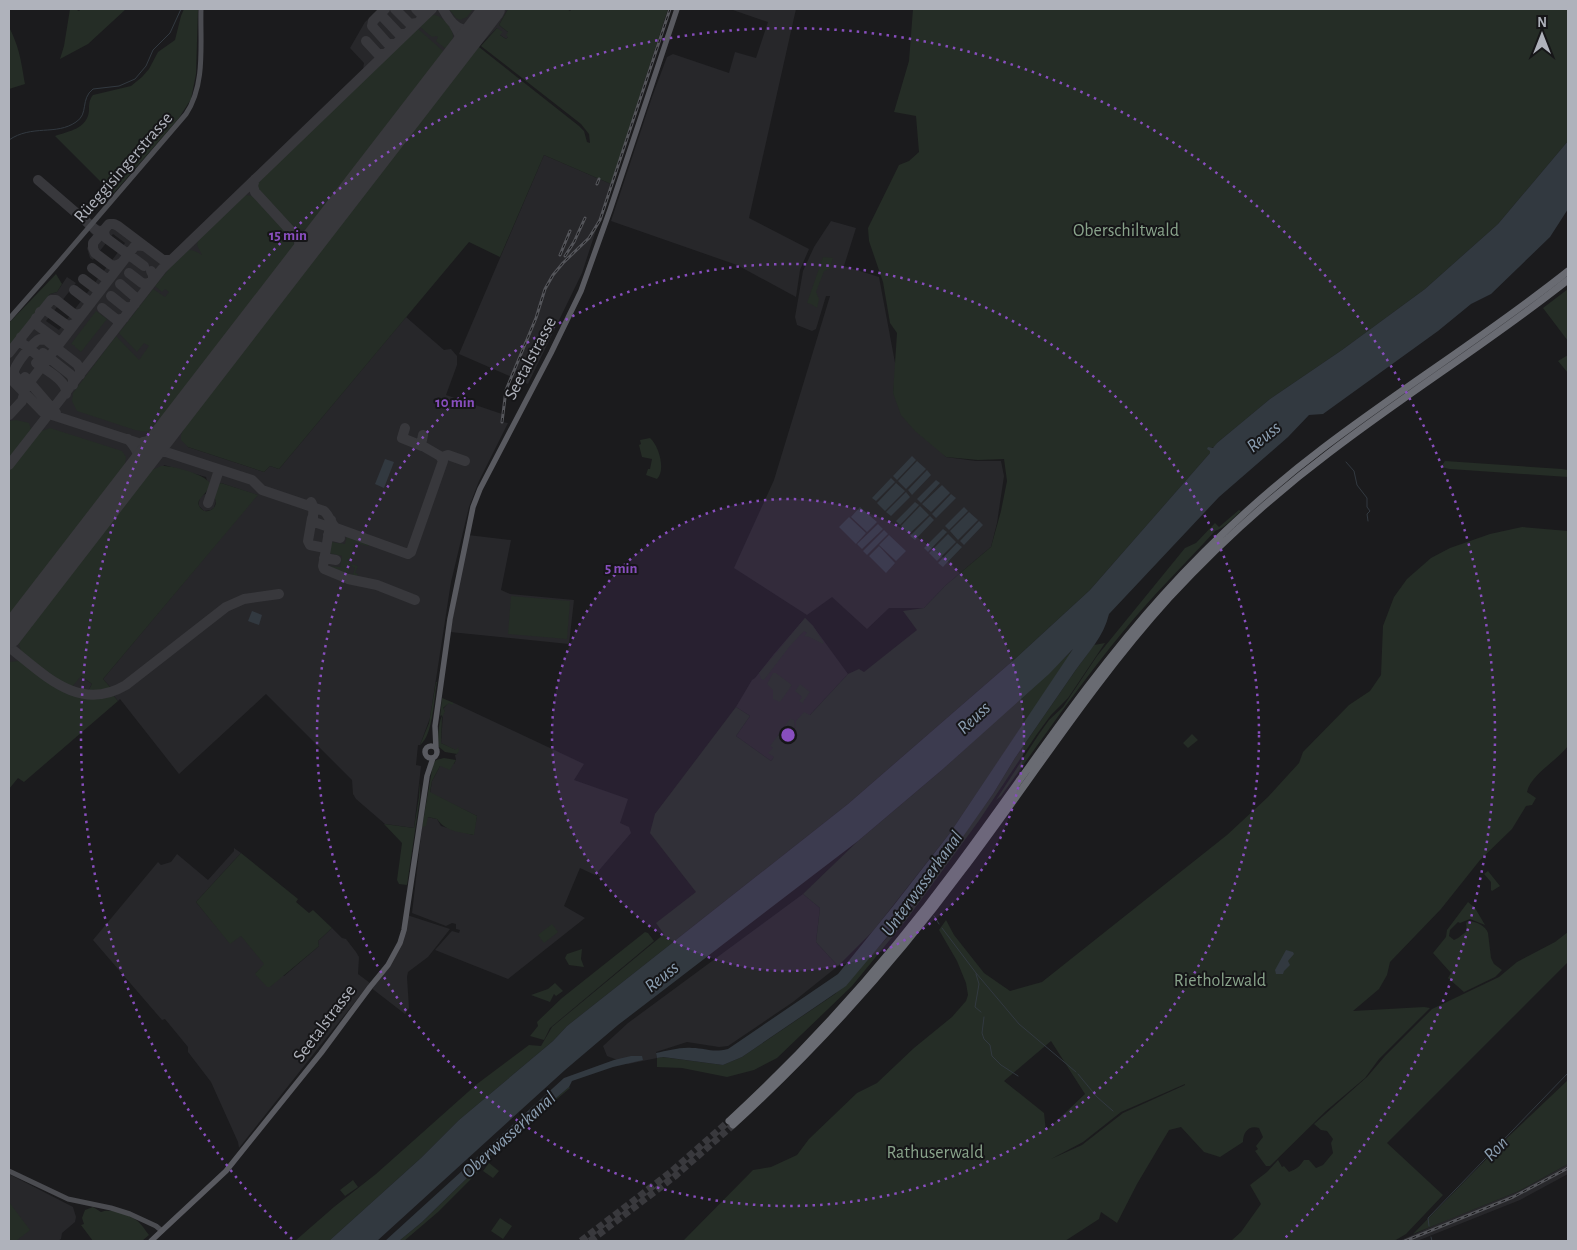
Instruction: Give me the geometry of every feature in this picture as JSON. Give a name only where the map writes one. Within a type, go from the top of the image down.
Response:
[{"type":"highway","points":[[1568,271],[1304,463],[1252,506],[1198,558],[1150,609],[1118,648],[1068,713],[957,866],[889,953],[809,1042],[731,1123],[808,1053],[892,961],[962,871],[1110,669],[1145,625],[1206,560],[1270,500],[1331,451],[1568,280]]},
{"type":"main road","name":"Rüeggisingerstrasse","points":[[9,319],[186,114],[194,102],[199,78],[201,9]]},
{"type":"main road","name":"Seetalstrasse","points":[[436,748],[435,726],[453,597],[476,499],[581,291],[677,9]]},
{"type":"main road","name":"Seetalstrasse","points":[[427,747],[435,726]]},
{"type":"main road","points":[[427,747],[436,748],[437,754],[433,758],[426,757],[424,752],[427,747]]},
{"type":"main road","name":"Seetalstrasse","points":[[426,757],[427,776]]},
{"type":"main road","name":"Seetalstrasse","points":[[151,1241],[226,1171],[391,962],[400,943],[405,926],[427,776],[433,758]]},
{"type":"main road","points":[[9,1171],[68,1199],[130,1214],[156,1226],[162,1231]]},
{"type":"shaded area","points":[[379,9],[508,9],[499,25],[508,32],[508,37],[506,39],[500,35],[497,28],[474,51],[182,431],[188,447],[264,472],[270,466],[279,469],[406,317],[444,350],[451,349],[457,356],[457,365],[446,395],[502,414],[501,422],[508,423],[479,481],[469,507],[451,582],[430,718],[420,745],[418,745],[416,765],[421,766],[414,828],[385,824],[356,799],[353,794],[352,780],[266,694],[179,774],[120,699],[118,701],[113,695],[95,700],[76,698],[60,690],[25,664],[9,662],[9,348],[50,294],[57,292],[67,277],[76,283],[46,321],[59,330],[125,243],[113,234],[93,260],[90,258],[87,248],[94,236],[90,232],[96,225],[103,226],[109,220],[115,220],[160,254],[167,256],[174,253],[363,70],[364,63],[350,48],[365,22]],"holes":[[[164,465],[206,477],[209,488],[207,493],[200,497],[199,502],[199,506],[204,511],[214,508],[216,501],[213,496],[218,485],[221,483],[257,495],[103,679],[111,688],[88,691],[92,684],[81,676]]]},
{"type":"shaded area","points":[[730,9],[796,9],[749,218],[809,249],[800,270],[796,297],[737,265],[611,221],[667,57],[673,54],[729,73],[735,52],[756,58],[768,22]]},
{"type":"shaded area","points":[[544,155],[611,184],[582,273],[528,384],[459,354]]},
{"type":"shaded area","points":[[831,221],[856,228],[844,266],[879,277],[896,368],[893,393],[946,457],[976,461],[1001,461],[1004,476],[997,523],[991,547],[946,585],[924,608],[889,608],[867,629],[832,597],[807,615],[734,568],[774,480],[830,296],[826,296],[816,329],[812,331],[797,325],[795,317],[803,271],[814,247]]},
{"type":"shaded area","points":[[468,535],[511,540],[501,590],[510,594],[574,600],[569,644],[450,632]]},
{"type":"shaded area","points":[[805,618],[848,674],[794,732],[771,761],[736,736],[750,716],[736,707],[752,680]]},
{"type":"shaded area","points":[[449,702],[584,764],[574,780],[628,799],[620,823],[629,827],[631,833],[595,875],[580,868],[564,906],[585,918],[508,979],[435,950],[452,931],[459,933],[460,930],[456,929],[456,924],[452,923],[446,926],[412,913],[422,827],[427,817],[437,819],[441,826],[473,835],[477,816],[430,793],[432,781],[440,766],[454,764],[456,760],[455,755],[457,754],[458,748],[457,751],[441,743],[443,713],[445,711],[443,709]]},
{"type":"shaded area","points":[[234,848],[241,853],[196,902],[230,943],[241,935],[265,964],[256,973],[284,976],[319,946],[318,941],[332,928],[342,938],[346,939],[356,952],[359,957],[358,974],[370,983],[239,1148],[211,1082],[188,1052],[188,1047],[165,1019],[162,1020],[93,940],[158,862],[161,865],[171,862],[177,854],[208,880],[234,851]]},
{"type":"shaded area","points":[[803,894],[820,908],[816,942],[838,966],[793,1002],[728,1046],[719,1047],[687,1042],[656,1052],[657,1058],[628,1064],[607,1056],[603,1046],[628,1023]]},
{"type":"shaded area","points":[[407,915],[450,929],[428,957],[408,972],[409,1008],[405,1014],[370,987],[391,962]]},
{"type":"shaded area","points":[[1568,1164],[1568,1174],[1520,1200],[1417,1241],[1399,1241],[1519,1191]]},
{"type":"shaded area","points":[[9,1174],[73,1207],[76,1217],[75,1222],[62,1233],[61,1239],[58,1241],[9,1241]]},
{"type":"green space","points":[[70,9],[79,11],[81,9],[126,9],[88,44],[60,59]]},
{"type":"green space","points":[[184,9],[198,9],[196,74],[191,99],[179,118],[113,194],[55,136],[71,131],[85,122],[93,95],[131,86],[142,77],[149,69],[158,52],[175,40]]},
{"type":"green space","points":[[449,9],[473,9],[467,17],[460,20]]},
{"type":"green space","points":[[508,9],[567,9],[570,11],[572,9],[668,9],[611,184],[544,155],[500,257],[469,242],[279,469],[270,466],[264,472],[188,447],[181,440],[184,427],[479,47],[579,126],[584,131],[587,142],[590,143],[589,134],[581,124],[481,46],[497,28],[503,32],[500,35],[506,39],[508,37],[506,35],[508,32],[499,25]]},
{"type":"green space","name":"Oberschiltwald","points":[[913,9],[1568,9],[1568,141],[1498,224],[1425,289],[1342,350],[1270,399],[1217,443],[1215,447],[1210,448],[1210,453],[1090,590],[1016,658],[848,804],[567,1026],[553,1041],[459,1120],[421,1158],[329,1241],[295,1241],[376,1174],[477,1084],[529,1045],[541,1046],[552,1027],[664,934],[656,923],[696,892],[650,833],[655,814],[736,707],[750,716],[736,736],[771,761],[774,757],[768,753],[773,748],[770,746],[790,719],[794,720],[795,726],[793,731],[796,726],[796,721],[804,712],[810,715],[848,674],[859,669],[864,672],[917,630],[903,611],[924,608],[946,585],[991,547],[1007,481],[1004,459],[978,460],[946,457],[915,431],[901,415],[893,393],[897,333],[890,323],[883,282],[869,241],[868,228],[899,165],[909,161],[919,152],[916,116],[894,112],[909,61]]},
{"type":"green space","points":[[435,15],[452,30],[453,38],[446,49],[436,41],[438,37],[432,37],[419,26],[429,16]]},
{"type":"green space","points":[[9,27],[18,49],[25,84],[9,89]]},
{"type":"green space","points":[[417,28],[444,52],[309,227],[303,230],[295,229],[260,192],[257,186],[258,181]]},
{"type":"green space","points":[[245,195],[256,198],[292,236],[293,248],[152,430],[145,432],[135,430],[77,411],[72,401],[73,393],[116,336],[139,360],[149,346],[144,343],[137,352],[119,333],[153,289],[165,297],[169,292],[165,289],[162,292],[155,286],[183,252],[191,250],[202,255],[197,245],[199,237]]},
{"type":"green space","points":[[823,257],[833,258],[830,269],[824,271],[816,292],[819,299],[817,308],[807,303]]},
{"type":"green space","points":[[56,274],[62,284],[57,292],[50,294],[9,348],[9,323]]},
{"type":"green space","points":[[1568,289],[1568,341],[1543,308]]},
{"type":"green space","points":[[96,311],[107,319],[81,352],[71,344]]},
{"type":"green space","points":[[1568,355],[1568,373],[1558,361]]},
{"type":"green space","points":[[16,420],[29,423],[31,429],[9,460],[9,421]]},
{"type":"green space","points":[[50,428],[122,451],[126,457],[125,465],[9,616],[9,470],[39,432]]},
{"type":"green space","points":[[650,438],[659,452],[661,470],[657,479],[646,475],[648,469],[650,469],[652,459],[642,457],[639,445],[641,444],[640,440]]},
{"type":"green space","points":[[1445,461],[1562,469],[1568,470],[1568,477],[1450,469],[1441,467]]},
{"type":"green space","points":[[161,466],[187,471],[201,476],[210,483],[198,504],[204,511],[214,508],[216,501],[213,496],[218,485],[221,483],[258,495],[103,679],[111,688],[100,691],[88,691],[92,684],[81,676],[72,687],[63,683],[21,652],[19,643],[150,471]]},
{"type":"green space","points":[[1239,510],[1241,511],[1229,522],[1215,531],[1133,620],[1060,713],[1001,796],[996,800],[1039,734],[1049,720],[1063,707],[1097,656],[1185,548],[1196,543],[1215,523],[1219,527]]},
{"type":"green space","name":"Rietholzwald","points":[[1522,527],[1568,531],[1568,746],[1529,785],[1527,792],[1536,798],[1532,805],[1526,806],[1512,829],[1480,860],[1441,909],[1390,962],[1387,975],[1379,989],[1353,1011],[1430,1008],[1379,1059],[1365,1078],[1326,1111],[1270,1166],[1266,1166],[1255,1151],[1258,1149],[1256,1146],[1263,1137],[1259,1128],[1255,1127],[1247,1130],[1243,1142],[1220,1157],[1204,1152],[1181,1127],[1169,1130],[1137,1184],[1117,1223],[1101,1212],[1099,1219],[1065,1241],[683,1241],[753,1170],[771,1167],[797,1155],[809,1139],[857,1093],[877,1083],[914,1048],[952,1017],[966,1001],[968,995],[966,983],[957,961],[939,930],[946,920],[954,935],[984,973],[1010,991],[1042,982],[1227,835],[1268,797],[1299,763],[1303,752],[1349,705],[1370,691],[1381,675],[1383,626],[1394,597],[1407,579],[1431,558],[1450,548],[1490,534]],"holes":[[[1051,1041],[1085,1094],[1046,1131],[1044,1113],[1004,1081]],[[1185,1084],[1123,1113],[1082,1145],[1051,1159],[1083,1142],[1121,1112]]]},
{"type":"green space","points":[[347,536],[369,544],[368,546],[355,543],[350,559],[347,560],[351,562],[348,573],[353,574],[355,568],[351,566],[352,564],[358,566],[355,573],[358,574],[357,576],[326,566],[340,567],[342,556],[329,553],[331,542],[345,544]]},
{"type":"green space","points":[[511,596],[570,601],[567,639],[508,634]]},
{"type":"green space","points":[[805,618],[813,626],[824,643],[804,636],[807,633],[804,631],[764,680],[761,679],[759,673]]},
{"type":"green space","points":[[1105,643],[1068,698],[1051,715],[1037,734],[978,822],[907,919],[852,986],[777,1058],[754,1070],[727,1077],[682,1068],[657,1067],[657,1058],[662,1057],[723,1065],[742,1057],[835,994],[908,912],[993,794],[1015,758],[1094,645]]},
{"type":"green space","points":[[1075,648],[950,833],[873,931],[838,966],[816,942],[820,908],[803,894],[858,841],[943,769]]},
{"type":"green space","points":[[18,661],[27,665],[66,693],[92,699],[113,695],[118,701],[24,782],[18,778],[9,789],[9,662]]},
{"type":"green space","points":[[773,673],[776,673],[792,685],[780,702],[773,699],[773,690],[767,684]]},
{"type":"green space","points":[[436,682],[434,707],[428,734],[420,745],[429,723]]},
{"type":"green space","points":[[800,684],[810,692],[803,702],[804,704],[799,701],[802,697],[795,691]]},
{"type":"green space","points":[[442,698],[454,703],[452,705],[449,703],[443,708],[445,711],[442,718],[441,743],[456,750],[458,747],[459,751],[457,754],[445,752],[439,747],[438,735],[442,716],[440,717]]},
{"type":"green space","points":[[1192,734],[1198,740],[1188,748],[1183,743]]},
{"type":"green space","points":[[444,758],[456,760],[450,770],[440,766],[432,781],[430,792],[477,816],[474,835],[449,829],[437,819],[428,817],[426,826],[422,827],[433,764],[436,760]]},
{"type":"green space","points":[[419,781],[420,797],[407,885],[399,884],[397,880],[402,843],[384,824],[414,828],[419,797]]},
{"type":"green space","points":[[241,853],[298,899],[296,902],[309,913],[313,910],[332,928],[318,941],[319,946],[270,987],[267,987],[255,974],[264,964],[241,936],[230,944],[196,902]]},
{"type":"green space","points":[[1488,871],[1500,886],[1492,891],[1491,882],[1484,874]]},
{"type":"green space","points":[[1468,902],[1475,908],[1485,925],[1470,919],[1458,922],[1450,930],[1449,936],[1454,940],[1467,931],[1466,923],[1468,921],[1480,924],[1488,933],[1491,958],[1494,964],[1502,970],[1495,977],[1464,992],[1448,978],[1451,973],[1433,953],[1446,937],[1447,930]]},
{"type":"green space","points":[[552,924],[558,932],[544,943],[538,935]]},
{"type":"green space","points":[[645,932],[654,941],[550,1028],[544,1040],[530,1036],[538,1026],[537,1022],[562,998]]},
{"type":"green space","points":[[1568,932],[1568,962],[1387,1143],[1443,1195],[1406,1234],[1394,1241],[1231,1241],[1241,1232],[1261,1204],[1250,1185],[1267,1172],[1278,1160],[1282,1167],[1284,1166],[1289,1172],[1298,1167],[1304,1160],[1309,1160],[1316,1168],[1323,1165],[1333,1153],[1331,1143],[1333,1139],[1327,1131],[1321,1130],[1314,1124],[1367,1077],[1432,1009],[1499,977],[1517,962],[1555,942]]},
{"type":"green space","points":[[582,949],[581,959],[584,967],[569,965],[565,958],[567,954]]},
{"type":"green space","points":[[555,983],[563,991],[556,996],[554,994],[550,1002],[531,995],[548,989]]},
{"type":"green space","points":[[1568,1080],[1568,1164],[1519,1191],[1413,1234],[1508,1137]]},
{"type":"green space","points":[[569,1087],[496,1150],[480,1170],[438,1212],[404,1241],[399,1241],[422,1222],[502,1144]]},
{"type":"green space","points":[[489,1163],[499,1171],[493,1178],[483,1171]]},
{"type":"green space","points":[[353,1180],[358,1187],[345,1196],[340,1190]]},
{"type":"green space","points":[[9,1202],[30,1230],[16,1241],[9,1241]]},
{"type":"green space","points":[[93,1207],[101,1212],[114,1211],[133,1218],[140,1223],[149,1235],[142,1241],[93,1241],[81,1225],[84,1224],[82,1218],[85,1210]]},
{"type":"green space","points":[[500,1218],[512,1226],[503,1239],[491,1231]]},
{"type":"water","points":[[1568,141],[1568,209],[1550,237],[1491,294],[1471,304],[1438,331],[1323,414],[1309,415],[1288,437],[1219,497],[1109,614],[1107,622],[1095,644],[936,875],[908,912],[846,986],[742,1057],[723,1065],[663,1057],[657,1058],[656,1053],[678,1049],[697,1048],[718,1051],[728,1049],[838,974],[950,833],[1073,649],[1049,674],[943,769],[858,841],[618,1025],[565,1070],[377,1241],[329,1241],[421,1158],[459,1120],[553,1041],[567,1026],[848,804],[1016,658],[1090,590],[1210,453],[1207,449],[1208,447],[1213,448],[1270,399],[1342,350],[1425,289],[1498,224]]},
{"type":"water","points":[[912,456],[916,460],[897,480],[893,476]]},
{"type":"water","points":[[385,459],[394,462],[384,488],[375,484]]},
{"type":"water","points":[[917,461],[926,469],[906,489],[898,481]]},
{"type":"water","points":[[927,470],[931,475],[912,495],[908,490]]},
{"type":"water","points":[[891,478],[895,482],[876,501],[872,498]]},
{"type":"water","points":[[936,480],[940,483],[921,503],[917,499]]},
{"type":"water","points":[[896,483],[905,491],[885,511],[877,503]]},
{"type":"water","points":[[942,485],[950,493],[931,512],[922,504]]},
{"type":"water","points":[[906,492],[910,497],[891,516],[886,512]]},
{"type":"water","points":[[951,494],[956,498],[936,518],[932,514]]},
{"type":"water","points":[[915,502],[919,505],[900,525],[896,521]]},
{"type":"water","points":[[920,506],[929,515],[909,534],[901,526]]},
{"type":"water","points":[[860,507],[877,522],[867,532],[851,517]]},
{"type":"water","points":[[964,507],[968,511],[949,530],[945,526]]},
{"type":"water","points":[[969,512],[978,520],[958,540],[950,531]]},
{"type":"water","points":[[930,516],[934,520],[915,540],[910,536]]},
{"type":"water","points":[[849,517],[866,533],[856,544],[839,527]]},
{"type":"water","points":[[979,521],[983,525],[964,545],[960,541]]},
{"type":"water","points":[[878,524],[883,529],[862,549],[857,544]]},
{"type":"water","points":[[943,529],[947,532],[928,552],[924,548]]},
{"type":"water","points":[[884,530],[888,534],[867,555],[863,551]]},
{"type":"water","points":[[948,534],[956,542],[937,561],[929,553]]},
{"type":"water","points":[[889,535],[906,551],[896,561],[879,545]]},
{"type":"water","points":[[957,543],[962,547],[943,567],[938,563]]},
{"type":"water","points":[[879,546],[895,563],[886,573],[869,556]]},
{"type":"water","points":[[252,611],[262,615],[259,625],[248,621]]},
{"type":"water","points":[[1286,950],[1294,954],[1288,961],[1290,965],[1283,974],[1276,974],[1275,970]]},
{"type":"water","name":"Oberwasserkanal","points":[[631,1056],[642,1056],[643,1060],[613,1067],[572,1081],[569,1087],[502,1144],[422,1222],[399,1241],[385,1241],[564,1078],[614,1060]]},
{"type":"waterway","points":[[9,140],[26,132],[68,126],[80,119],[87,97],[93,89],[119,86],[135,79],[146,66],[153,50],[170,33],[181,9]]},
{"type":"waterway","points":[[1346,462],[1354,471],[1357,485],[1367,498],[1367,507],[1370,511],[1367,514],[1368,521]]},
{"type":"waterway","points":[[934,916],[939,924]]},
{"type":"waterway","points":[[942,928],[976,973],[1019,1024],[1076,1072]]},
{"type":"waterway","points":[[976,974],[979,984],[975,1007],[981,1012]]},
{"type":"waterway","points":[[984,1017],[982,1033],[984,1039],[990,1045],[992,1056],[1001,1065],[1018,1076]]},
{"type":"waterway","name":"Ron","points":[[1429,1226],[1428,1218],[1568,1073]]},
{"type":"waterway","points":[[1078,1074],[1097,1097],[1113,1111]]},
{"type":"waterway","name":"Ron","points":[[1431,1237],[1432,1241]]},
{"type":"taxiway","points":[[385,9],[373,21],[372,26],[388,44],[395,44]]},
{"type":"taxiway","points":[[395,9],[410,24],[417,23]]},
{"type":"taxiway","points":[[416,9],[421,14],[427,13]]},
{"type":"taxiway","points":[[9,465],[162,269],[432,9]]},
{"type":"taxiway","points":[[443,9],[457,27],[467,30],[479,26]]},
{"type":"taxiway","points":[[383,10],[382,16],[399,34],[406,34]]},
{"type":"taxiway","points":[[454,25],[461,39],[458,53]]},
{"type":"taxiway","points":[[366,41],[378,54],[385,54]]},
{"type":"taxiway","points":[[255,179],[253,186],[255,192],[299,240],[300,252],[294,266]]},
{"type":"taxiway","points":[[38,180],[96,230],[103,231]]},
{"type":"taxiway","points":[[121,263],[116,266],[111,265],[95,253],[93,248],[93,243],[109,224],[118,226],[163,260],[171,260]]},
{"type":"taxiway","points":[[105,229],[106,238],[144,266]]},
{"type":"taxiway","points":[[294,234],[307,237],[314,236],[320,232]]},
{"type":"taxiway","points":[[9,415],[22,401],[26,387],[134,247],[137,245],[143,246]]},
{"type":"taxiway","points":[[92,268],[108,280]]},
{"type":"taxiway","points":[[129,273],[142,283],[148,284],[153,280],[151,271]]},
{"type":"taxiway","points":[[83,279],[99,291]]},
{"type":"taxiway","points":[[120,284],[135,297],[135,304]]},
{"type":"taxiway","points":[[74,290],[91,303]]},
{"type":"taxiway","points":[[111,296],[126,308],[133,306]]},
{"type":"taxiway","points":[[9,353],[51,300],[56,300],[75,315],[83,313]]},
{"type":"taxiway","points":[[102,308],[117,320],[124,318]]},
{"type":"taxiway","points":[[40,312],[47,311],[68,326],[74,324]]},
{"type":"taxiway","points":[[36,318],[37,325],[57,340]]},
{"type":"taxiway","points":[[21,337],[22,343],[41,358],[45,359],[50,356]]},
{"type":"taxiway","points":[[22,383],[14,373],[17,365],[24,354],[40,339],[46,340],[77,364],[80,369],[80,375]]},
{"type":"taxiway","points":[[43,353],[71,375],[73,385]]},
{"type":"taxiway","points":[[36,363],[60,380],[66,389],[66,394]]},
{"type":"taxiway","points":[[9,377],[43,412],[252,480],[262,490],[324,511],[336,528],[408,554],[411,552],[443,461],[440,456],[421,445],[423,435]]},
{"type":"taxiway","points":[[25,377],[56,413]]},
{"type":"taxiway","points":[[405,428],[402,438],[422,446]]},
{"type":"taxiway","points":[[143,442],[156,440],[164,434]]},
{"type":"taxiway","points":[[128,439],[137,452],[138,468]]},
{"type":"taxiway","points":[[144,460],[151,454],[162,452]]},
{"type":"taxiway","points":[[445,456],[448,455],[465,461]]},
{"type":"taxiway","points":[[208,503],[219,470]]},
{"type":"taxiway","points":[[311,502],[314,522],[326,526]]},
{"type":"taxiway","points":[[312,518],[308,541],[310,545],[320,547]]},
{"type":"taxiway","points":[[331,520],[324,569],[348,579],[377,585],[415,600]]},
{"type":"taxiway","points":[[328,535],[340,538]]},
{"type":"taxiway","points":[[324,558],[336,560]]},
{"type":"taxiway","points":[[9,647],[49,679],[63,687],[78,693],[93,695],[109,693],[126,685],[226,607],[244,599],[279,594]]},
{"type":"taxiway","points":[[9,633],[13,630]]},
{"type":"runway","points":[[9,635],[492,9]]},
{"type":"tunnel","points":[[581,1241],[671,1172],[729,1121]]},
{"type":"tunnel","points":[[590,1241],[675,1176],[733,1125]]},
{"type":"railway","points":[[502,422],[506,390],[536,318],[545,289],[563,263],[589,238],[600,220],[670,9]]},
{"type":"railway","points":[[597,184],[599,179]]},
{"type":"railway","points":[[565,256],[585,218]]},
{"type":"railway","points":[[560,255],[570,231]]},
{"type":"railway","points":[[1405,1241],[1513,1197],[1568,1168]]},
{"type":"water label","name":"Reuss","points":[[1263,436]]},
{"type":"water label","name":"Reuss","points":[[973,717]]},
{"type":"water label","name":"Unterwasserkanal","points":[[921,883]]},
{"type":"water label","name":"Reuss","points":[[661,976]]},
{"type":"park label","name":"Rathuserwald","points":[[935,1152]]}]
